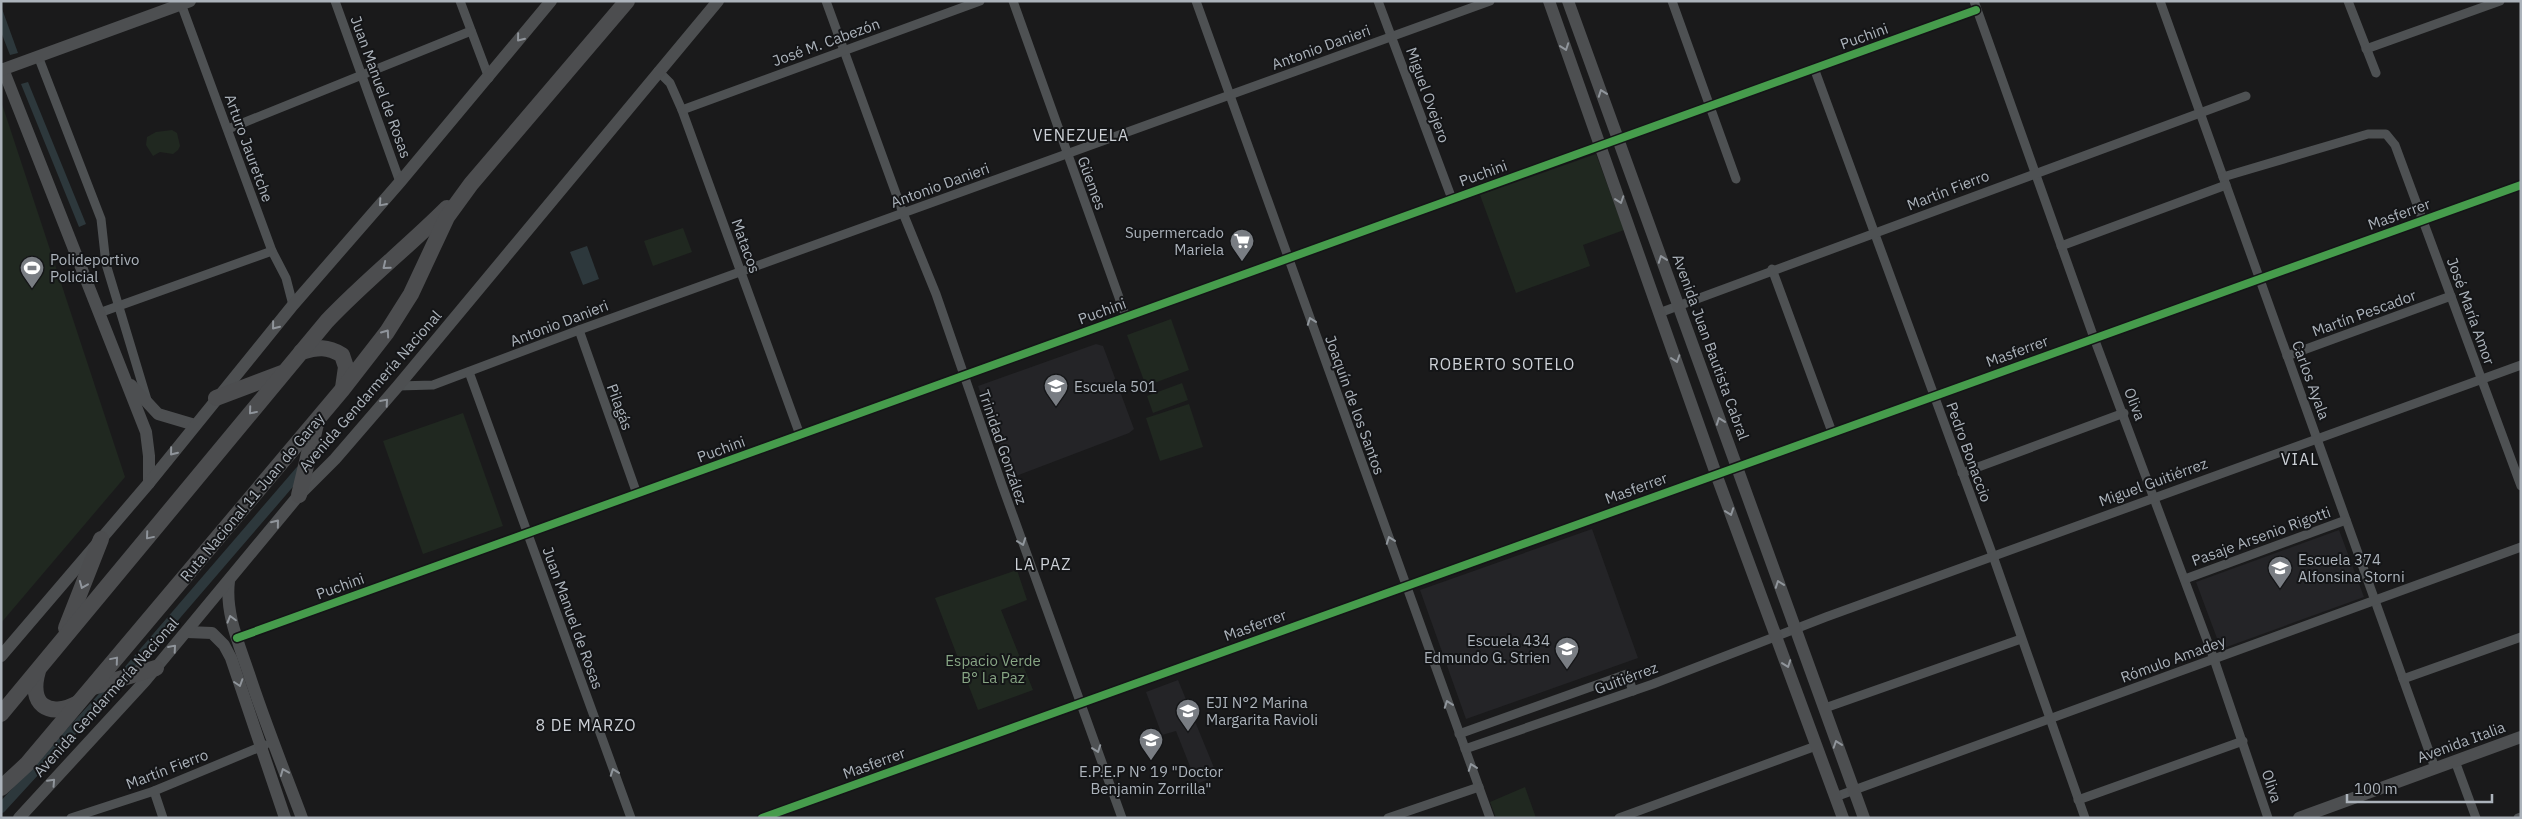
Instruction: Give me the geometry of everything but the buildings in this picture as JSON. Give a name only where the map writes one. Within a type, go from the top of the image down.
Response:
[{"type":"highway","name":"Ruta Nacional 11 Juan de Garay","points":[[1,788],[27,764],[342,390],[387,332],[411,294],[448,217],[472,184],[627,1]]},
{"type":"highway","name":"Ruta Nacional 11 Juan de Garay","points":[[1,714],[301,352],[359,287],[404,251],[472,184]]},
{"type":"highway","points":[[301,352],[320,347],[331,348],[342,355],[346,367],[342,390]]},
{"type":"highway","points":[[216,398],[284,373]]},
{"type":"highway","points":[[299,495],[317,420]]},
{"type":"highway","points":[[61,642],[101,539]]},
{"type":"highway","points":[[92,687],[156,668]]},
{"type":"highway","points":[[38,669],[34,692],[40,703],[52,710],[64,710],[80,702]]},
{"type":"main road","points":[[1,656],[149,483],[293,304],[400,182],[552,1]]},
{"type":"main road","name":"Avenida Gendarmería Nacional","points":[[26,815],[187,632],[299,495],[335,459],[398,386],[718,1]]},
{"type":"main road","points":[[1548,1],[1601,145],[1716,474],[1835,797],[1840,817]]},
{"type":"main road","name":"Avenida Juan Bautista Cabral","points":[[1568,1],[1864,818]]},
{"type":"main road","points":[[149,483],[149,456],[146,432],[2,69],[184,2]]},
{"type":"main road","points":[[126,380],[158,414],[195,425]]},
{"type":"main road","points":[[229,581],[228,608],[285,818]]},
{"type":"main road","points":[[187,632],[212,633],[224,645],[232,658],[266,745],[302,818]]},
{"type":"main road","name":"Avenida Italia","points":[[2299,818],[2521,738]]},
{"type":"street","name":"Juan Manuel de Rosas","points":[[335,1],[400,182]]},
{"type":"street","points":[[460,1],[488,78]]},
{"type":"street","name":"Trinidad González","points":[[826,1],[903,213],[936,294],[1122,818]]},
{"type":"street","name":"José M. Cabezón","points":[[682,110],[980,1]]},
{"type":"street","name":"Güemes","points":[[1012,1],[1126,317]]},
{"type":"street","name":"Joaquín de los Santos","points":[[1196,1],[1490,818]]},
{"type":"street","name":"Miguel Ovejero","points":[[1378,1],[1452,199]]},
{"type":"street","name":"Antonio Danieri","points":[[398,386],[433,385],[579,330],[1490,1]]},
{"type":"street","points":[[1672,1],[1711,105],[1736,179]]},
{"type":"street","name":"Carlos Ayala","points":[[2160,1],[2435,768]]},
{"type":"street","points":[[2348,1],[2376,73]]},
{"type":"street","points":[[2366,49],[2500,1]]},
{"type":"street","name":"Arturo Jauretche","points":[[184,2],[272,251],[286,278],[293,304]]},
{"type":"street","name":"Puchini","points":[[237,638],[1619,139],[1814,68],[1975,6]]},
{"type":"street","name":"Oliva","points":[[1975,6],[2094,338],[2124,413],[2214,659],[2268,818]]},
{"type":"street","points":[[228,129],[471,31]]},
{"type":"street","points":[[38,56],[101,219],[104,258],[148,404]]},
{"type":"street","name":"Pedro Bonaccio","points":[[1814,68],[1993,556],[2085,818]]},
{"type":"street","name":"Matacos","points":[[658,71],[670,83],[682,110],[800,435]]},
{"type":"street","name":"Martín Fierro","points":[[1659,312],[2034,172],[2246,96]]},
{"type":"street","name":"José María Amor","points":[[2225,181],[2368,134],[2386,134],[2395,145],[2521,486]]},
{"type":"street","points":[[2061,246],[2225,181]]},
{"type":"street","name":"Masferrer","points":[[762,818],[2521,185]]},
{"type":"street","points":[[100,313],[272,251]]},
{"type":"street","points":[[1772,269],[1832,432]]},
{"type":"street","name":"Martín Pescador","points":[[2287,356],[2451,296]]},
{"type":"street","name":"Pilagás","points":[[579,330],[637,494]]},
{"type":"street","name":"Miguel Guitiérrez","points":[[1796,630],[1826,617],[2154,496],[2521,365]]},
{"type":"street","name":"Juan Manuel de Rosas","points":[[469,372],[631,818]]},
{"type":"street","points":[[1962,473],[2124,413]]},
{"type":"street","name":"Pasaje Arsenio Rigotti","points":[[2185,579],[2346,520]]},
{"type":"street","name":"Rómulo Amadey","points":[[1835,797],[2521,547]]},
{"type":"street","name":"Guitiérrez","points":[[1465,750],[1796,630]]},
{"type":"street","points":[[2403,679],[2521,637]]},
{"type":"street","points":[[1825,708],[2021,640]]},
{"type":"street","points":[[1460,734],[1628,674],[1633,690]]},
{"type":"street","points":[[2078,800],[2243,741]]},
{"type":"street","name":"Martín Fierro","points":[[71,818],[154,791],[266,745]]},
{"type":"street","points":[[1618,818],[1816,746]]},
{"type":"street","points":[[2455,761],[2476,818]]},
{"type":"street","points":[[1388,818],[1479,787]]},
{"type":"street","points":[[154,791],[163,818]]},
{"type":"shaded area","points":[[1,6],[18,53],[10,55],[1,32]]},
{"type":"shaded area","points":[[28,82],[86,224],[79,227],[21,84]]},
{"type":"shaded area","points":[[587,246],[599,279],[583,285],[570,252]]},
{"type":"shaded area","name":"Escuela 501","points":[[1096,344],[1103,346],[1134,429],[1129,433],[1011,478],[978,386]]},
{"type":"shaded area","points":[[1592,529],[1638,658],[1466,719],[1420,590]]},
{"type":"shaded area","name":"Escuela 374 Alfonsina Storni","points":[[2339,530],[2364,597],[2221,649],[2196,582]]},
{"type":"shaded area","name":"EJI N°2 Marina Margarita Ravioli","points":[[1178,680],[1217,775],[1197,784],[1176,731],[1162,735],[1146,692]]},
{"type":"green space","name":"Polideportivo Policial","points":[[1,101],[125,477],[1,623]]},
{"type":"green space","points":[[172,130],[177,133],[180,146],[178,150],[173,154],[160,152],[153,156],[146,145],[147,137],[156,132]]},
{"type":"green space","points":[[1596,154],[1624,230],[1583,245],[1590,266],[1516,293],[1480,195]]},
{"type":"green space","points":[[683,228],[692,252],[653,266],[644,241]]},
{"type":"green space","points":[[1171,319],[1189,370],[1146,386],[1127,335]]},
{"type":"green space","points":[[1182,383],[1188,400],[1153,413],[1147,396]]},
{"type":"green space","points":[[1189,404],[1203,447],[1160,461],[1146,418]]},
{"type":"green space","points":[[463,413],[503,526],[423,554],[383,441]]},
{"type":"green space","name":"Espacio Verde B° La Paz","points":[[1017,570],[1027,600],[1001,610],[1033,690],[978,710],[935,598]]},
{"type":"green space","points":[[1525,787],[1536,818],[1496,818],[1490,802]]},
{"type":"waterway","points":[[127,672],[300,471]]},
{"type":"waterway","points":[[1,808],[114,685]]},
{"type":"cycle path","points":[[237,638],[1976,10]]},
{"type":"cycle path","points":[[762,818],[2521,185]]},
{"type":"place","name":"Supermercado Mariela","points":[[1242,262]]},
{"type":"place","name":"Polideportivo Policial","points":[[32,289]]},
{"type":"place","name":"Escuela 501","points":[[1056,407]]},
{"type":"place","name":"Escuela 374 Alfonsina Storni","points":[[2280,589]]},
{"type":"place","name":"Escuela 434 Edmundo G. Strien","points":[[1567,670]]},
{"type":"place","name":"EJI N°2 Marina Margarita Ravioli","points":[[1188,732]]},
{"type":"place","name":"E.P.E.P N° 19 \"Doctor Benjamin Zorrilla\"","points":[[1151,761]]},
{"type":"district","name":"VENEZUELA","points":[[1081,135]]},
{"type":"district","name":"ROBERTO SOTELO","points":[[1502,364]]},
{"type":"district","name":"VIAL","points":[[2300,459]]},
{"type":"district","name":"LA PAZ","points":[[1043,564]]},
{"type":"district","name":"8 DE MARZO","points":[[586,725]]}]
